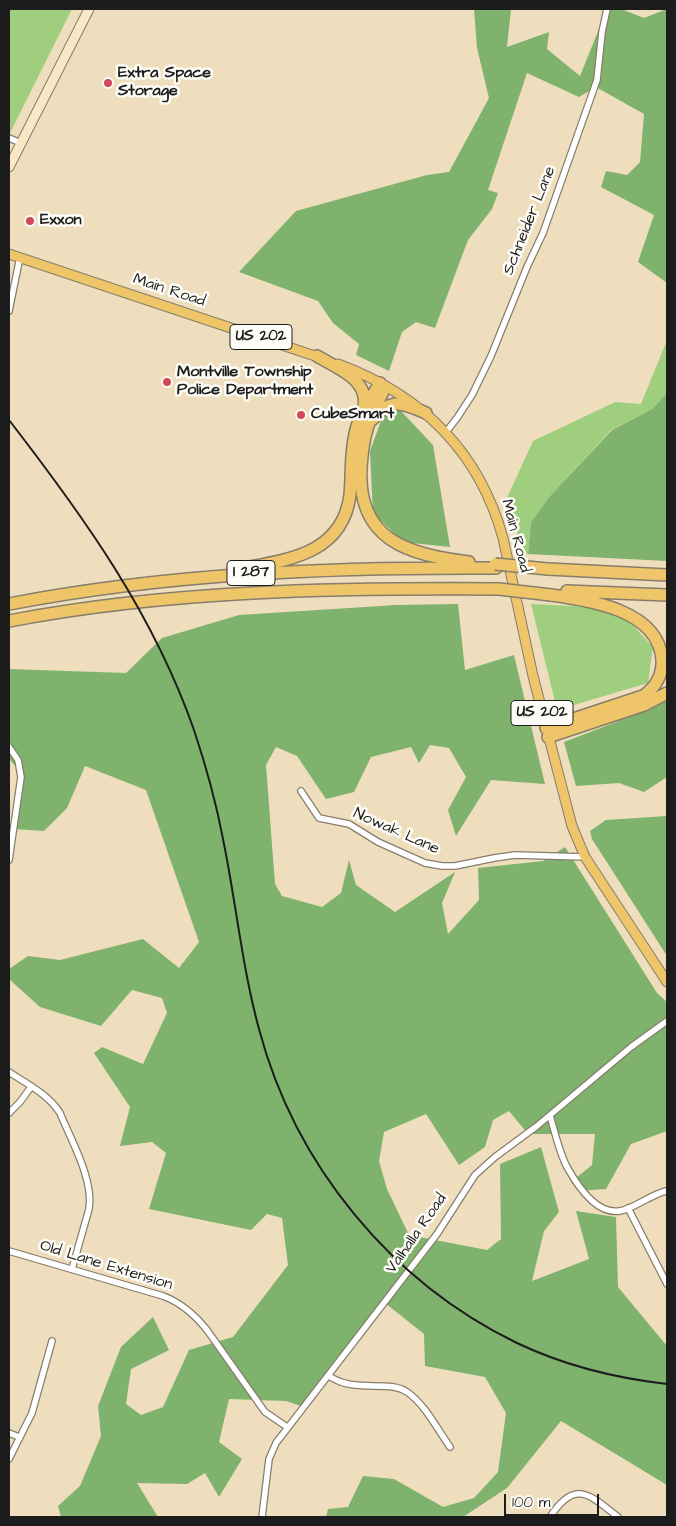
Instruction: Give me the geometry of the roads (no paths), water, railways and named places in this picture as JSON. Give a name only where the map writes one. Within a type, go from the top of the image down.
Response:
[{"type":"highway","points":[[162,581],[307,554],[321,545],[338,528],[348,505],[354,436],[363,412],[365,395],[361,385],[317,356]]},
{"type":"highway","points":[[363,412],[383,384]]},
{"type":"highway","points":[[383,384],[365,431],[360,487],[363,504],[372,520],[384,534],[399,544],[426,555],[496,566],[667,575]]},
{"type":"highway","points":[[365,431],[382,409],[393,404],[405,404],[426,413]]},
{"type":"highway","name":"I 287","points":[[9,604],[88,590],[234,574],[308,570],[496,566]]},
{"type":"highway","name":"I 287","points":[[9,621],[91,607],[200,596],[346,590],[499,589],[551,593]]},
{"type":"highway","points":[[547,732],[643,696],[656,682],[662,663],[656,640],[644,626],[630,616],[593,602],[551,593]]},
{"type":"highway","points":[[551,593],[667,595]]},
{"type":"highway","points":[[547,732],[644,705],[667,693]]},
{"type":"main road","points":[[9,167],[89,9]]},
{"type":"main road","name":"Main Road","points":[[9,254],[317,356],[359,372],[383,384],[426,413],[446,432],[468,459],[477,474],[498,522],[547,732],[572,826],[585,857],[667,982]]},
{"type":"street","name":"Schneider Lane","points":[[446,432],[472,396],[543,233],[598,80],[602,32],[607,9]]},
{"type":"street","points":[[9,138],[21,143]]},
{"type":"street","points":[[9,311],[20,257]]},
{"type":"street","points":[[9,747],[18,760],[21,777],[9,860]]},
{"type":"street","name":"Nowak Lane","points":[[301,790],[320,818],[349,824],[378,842],[425,863],[455,866],[515,855],[585,857]]},
{"type":"street","name":"Valhalla Road","points":[[262,1517],[270,1459],[276,1443],[437,1234],[475,1175],[667,1020]]},
{"type":"street","points":[[9,1072],[50,1099],[60,1113],[89,1185],[91,1201],[72,1269]]},
{"type":"street","points":[[9,1113],[31,1087]]},
{"type":"street","points":[[550,1116],[567,1166],[588,1198],[609,1211],[617,1212],[666,1191]]},
{"type":"street","points":[[628,1208],[667,1284]]},
{"type":"street","name":"Old Lane Extension","points":[[9,1251],[163,1296],[183,1305],[207,1330],[265,1412],[287,1427]]},
{"type":"street","points":[[9,1459],[32,1413],[52,1341]]},
{"type":"street","points":[[329,1376],[345,1384],[395,1388],[406,1391],[416,1400],[450,1447]]},
{"type":"street","points":[[9,1433],[19,1436]]},
{"type":"street","points":[[550,1517],[562,1501],[569,1496],[577,1494],[590,1496],[618,1517]]},
{"type":"railway","points":[[9,420],[64,493],[114,568],[137,606],[177,687],[194,730],[217,811],[228,863],[248,982],[259,1029],[275,1079],[297,1127],[323,1172],[354,1214],[389,1253],[429,1287],[471,1318],[517,1343],[553,1358],[590,1370],[667,1384]]},
{"type":"place","name":"Extra Space Storage","points":[[108,83]]},
{"type":"place","name":"Exxon","points":[[30,221]]},
{"type":"place","name":"Montville Township Police Department","points":[[167,382]]},
{"type":"place","name":"CubeSmart","points":[[301,415]]}]
